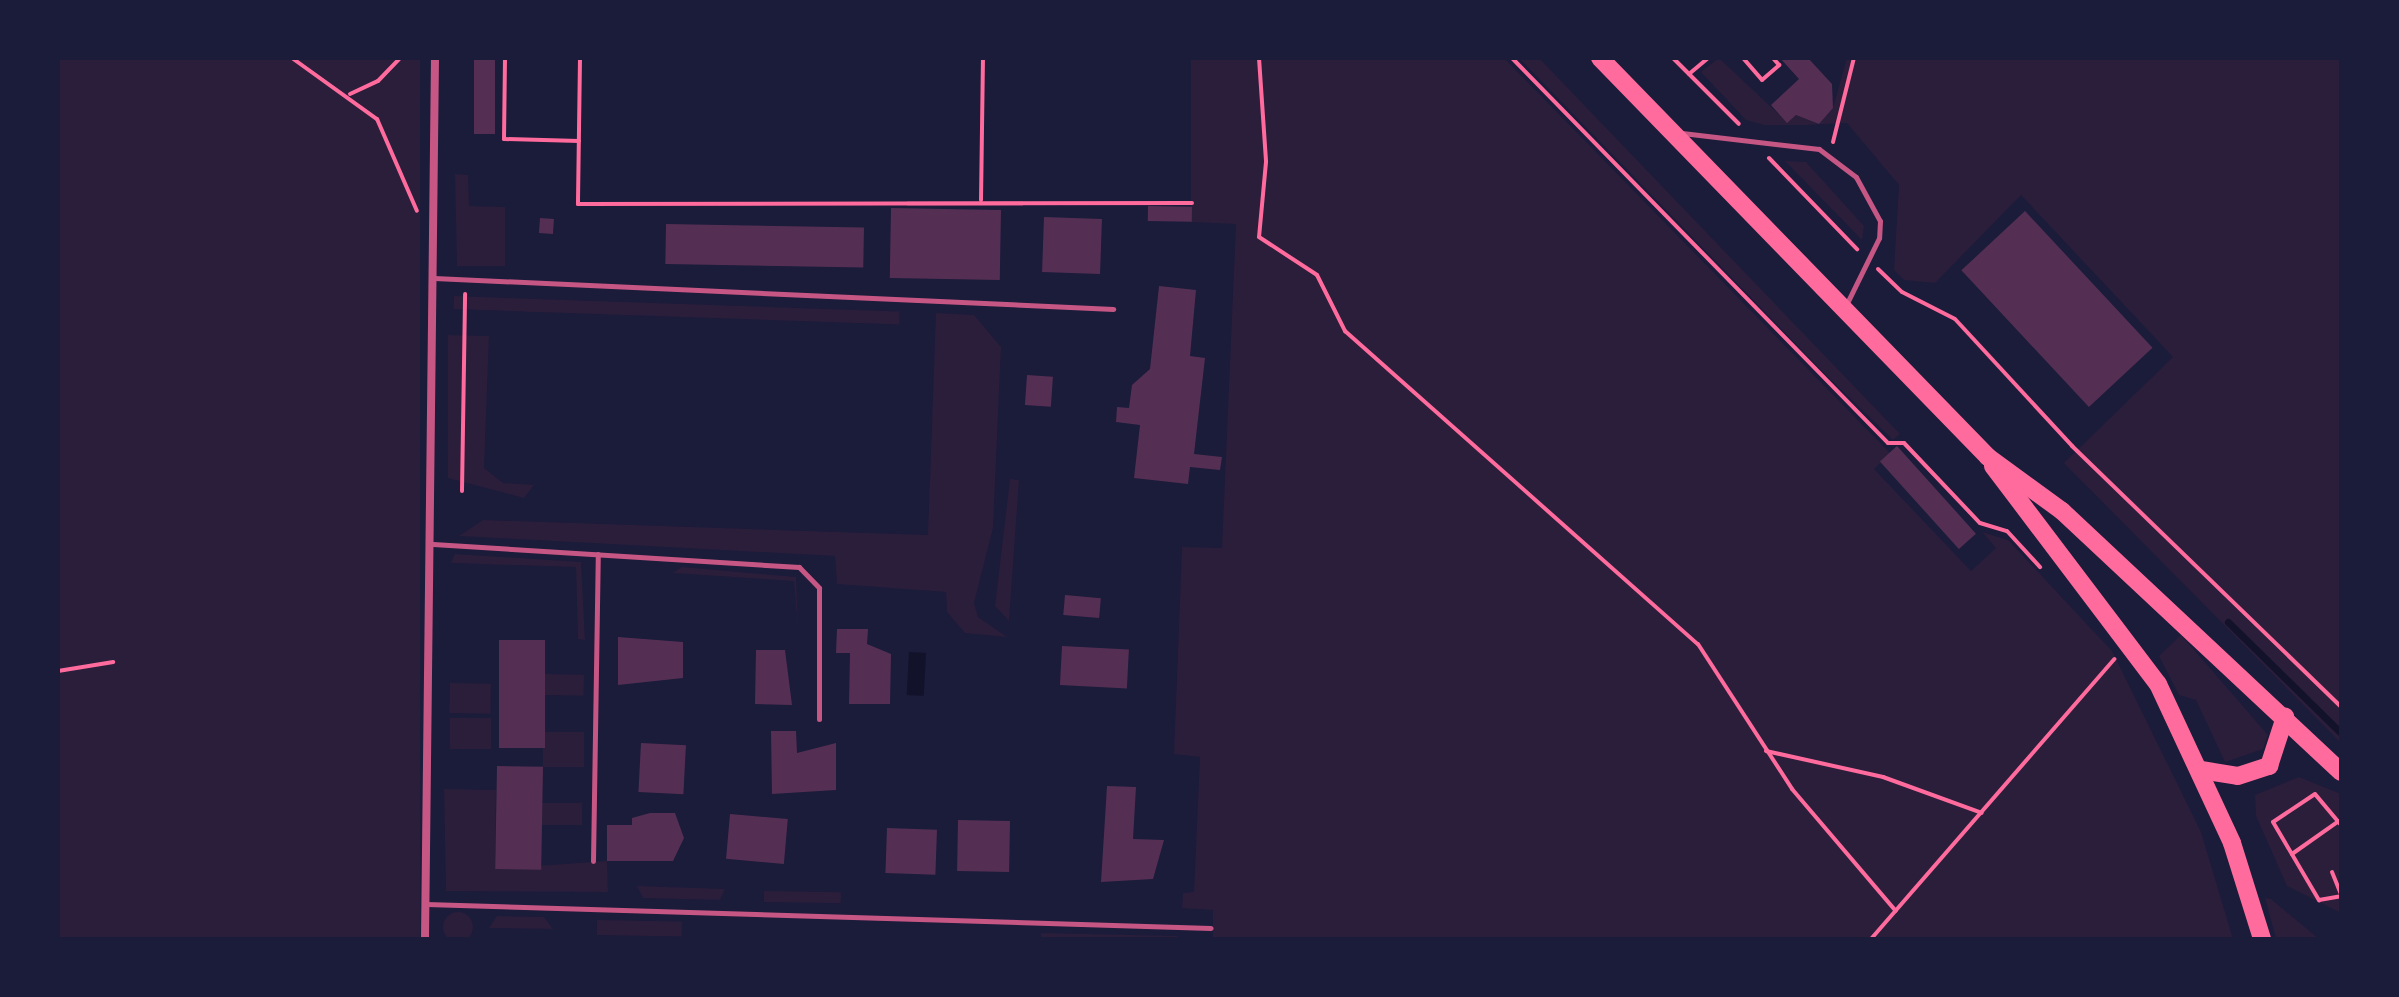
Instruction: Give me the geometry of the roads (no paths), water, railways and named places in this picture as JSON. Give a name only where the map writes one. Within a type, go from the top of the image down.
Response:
[{"type":"main road","points":[[1600,58],[1988,457],[2062,511],[2341,772]]},
{"type":"main road","points":[[1988,457],[2031,524],[2124,630],[2201,770],[2262,939]]},
{"type":"main road","points":[[2201,770],[2238,776],[2269,766],[2285,717]]},
{"type":"street","points":[[425,939],[433,544],[435,58]]},
{"type":"lane","points":[[1673,133],[1781,140],[1828,155],[1863,184],[1880,221],[1872,263],[1845,308]]},
{"type":"lane","points":[[434,278],[1113,309]]},
{"type":"lane","points":[[433,544],[799,567],[813,576],[819,719]]},
{"type":"lane","points":[[593,861],[598,554]]},
{"type":"lane","points":[[425,904],[1211,928]]},
{"type":"waterway","points":[[2228,622],[2341,733]]}]
